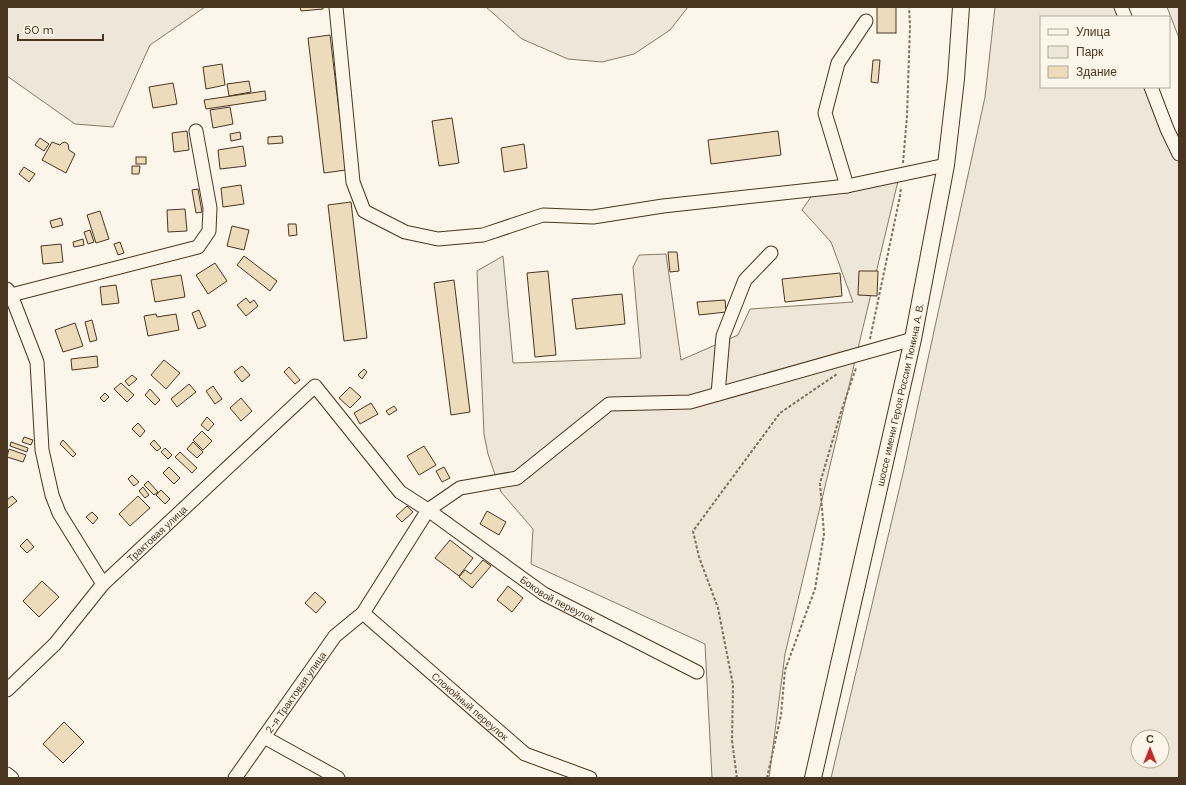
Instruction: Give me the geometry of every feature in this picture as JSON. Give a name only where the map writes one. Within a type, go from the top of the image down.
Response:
[{"type":"main road","name":"шоссе имени Героя России Тюнина А. В.","points":[[813,778],[913,339],[946,165],[956,79],[961,7]]},
{"type":"street","points":[[336,7],[353,182],[364,211],[405,232],[438,239],[483,235],[543,215],[593,217],[663,206],[847,186],[946,165]]},
{"type":"street","points":[[847,186],[825,113],[838,63],[866,21]]},
{"type":"street","points":[[1151,88],[1167,129],[1179,154]]},
{"type":"street","points":[[103,584],[59,513],[52,495],[42,450],[37,362],[9,292],[198,247],[209,231],[210,208],[196,131]]},
{"type":"street","points":[[718,394],[723,336],[745,280],[771,253]]},
{"type":"street","points":[[428,510],[460,488],[517,478],[609,404],[690,402],[913,339]]},
{"type":"street","name":"Трактовая улица","points":[[7,690],[55,644],[103,584],[315,386]]},
{"type":"street","name":"Боковой переулок","points":[[315,386],[400,492],[428,510],[544,594],[697,672]]},
{"type":"street","name":"2-я Трактовая улица","points":[[235,778],[335,636],[363,613],[428,510]]},
{"type":"street","name":"Спокойный переулок","points":[[363,613],[525,754],[590,778]]},
{"type":"street","points":[[264,737],[338,778]]},
{"type":"street","points":[[7,774],[12,778]]},
{"type":"path","points":[[767,778],[781,715],[785,670],[815,588],[824,534],[820,483],[841,412],[860,357],[867,352],[900,196],[907,116],[910,26],[909,7]]},
{"type":"path","points":[[737,778],[732,741],[733,684],[718,608],[699,557],[693,531],[780,413],[842,370]]},
{"type":"green space","points":[[7,7],[205,7],[150,45],[113,127],[75,124],[7,76]]},
{"type":"green space","points":[[486,7],[688,7],[670,30],[634,54],[602,62],[568,59],[522,39]]},
{"type":"green space","points":[[995,7],[1117,7],[1120,16],[1040,16],[1040,88],[1146,88],[1163,133],[1179,162],[1179,778],[831,778],[904,469],[985,97]]},
{"type":"green space","points":[[1167,7],[1179,7],[1179,38]]},
{"type":"green space","points":[[898,181],[785,654],[769,778],[712,778],[705,644],[531,564],[533,529],[501,492],[488,454],[484,434],[477,271],[503,256],[513,363],[641,358],[633,267],[639,255],[666,254],[681,360],[738,335],[750,309],[853,302],[831,242],[802,210],[817,188]]},
{"type":"building","points":[[300,7],[323,7],[323,9],[301,11]]},
{"type":"building","points":[[877,7],[896,7],[896,33],[877,33]]},
{"type":"building","points":[[330,35],[346,170],[324,173],[308,38]]},
{"type":"building","points":[[873,60],[880,60],[878,83],[871,82]]},
{"type":"building","points":[[222,64],[225,85],[206,89],[203,67]]},
{"type":"building","points":[[249,81],[251,92],[229,96],[227,84]]},
{"type":"building","points":[[173,83],[177,104],[153,108],[149,87]]},
{"type":"building","points":[[265,91],[266,100],[206,109],[204,100]]},
{"type":"building","points":[[230,107],[233,124],[213,128],[210,110]]},
{"type":"building","points":[[452,118],[459,163],[439,166],[432,121]]},
{"type":"building","points":[[187,131],[189,150],[174,152],[172,133]]},
{"type":"building","points":[[778,131],[781,155],[711,164],[708,140]]},
{"type":"building","points":[[240,132],[241,139],[231,141],[230,134]]},
{"type":"building","points":[[282,136],[283,143],[268,144],[268,137]]},
{"type":"building","points":[[40,138],[49,144],[44,151],[35,145]]},
{"type":"building","points":[[52,142],[60,145],[65,142],[68,144],[69,150],[75,154],[66,173],[42,160]]},
{"type":"building","points":[[524,144],[527,168],[504,172],[501,148]]},
{"type":"building","points":[[243,146],[246,166],[220,169],[218,150]]},
{"type":"building","points":[[136,157],[146,157],[146,164],[136,164]]},
{"type":"building","points":[[132,166],[140,166],[139,174],[132,174]]},
{"type":"building","points":[[24,167],[35,174],[29,182],[19,174]]},
{"type":"building","points":[[241,185],[244,204],[223,207],[221,188]]},
{"type":"building","points":[[198,189],[202,212],[196,213],[192,190]]},
{"type":"building","points":[[351,202],[367,338],[344,341],[328,205]]},
{"type":"building","points":[[185,209],[187,231],[168,232],[167,210]]},
{"type":"building","points":[[100,211],[109,239],[96,243],[87,215]]},
{"type":"building","points":[[61,218],[63,225],[52,228],[50,221]]},
{"type":"building","points":[[288,224],[296,224],[297,235],[289,236]]},
{"type":"building","points":[[232,226],[249,230],[244,250],[227,246]]},
{"type":"building","points":[[90,230],[94,242],[88,244],[84,232]]},
{"type":"building","points":[[83,239],[84,245],[74,247],[73,242]]},
{"type":"building","points":[[120,242],[124,253],[118,255],[114,244]]},
{"type":"building","points":[[61,244],[63,262],[43,264],[41,246]]},
{"type":"building","points":[[668,252],[677,252],[679,271],[670,272]]},
{"type":"building","points":[[244,256],[277,281],[270,291],[237,265]]},
{"type":"building","points":[[215,263],[227,281],[208,294],[196,275]]},
{"type":"building","points":[[548,271],[556,355],[535,357],[527,273]]},
{"type":"building","points":[[859,271],[878,271],[877,296],[858,295]]},
{"type":"building","points":[[840,273],[842,296],[785,302],[782,279]]},
{"type":"building","points":[[181,275],[185,297],[155,302],[151,280]]},
{"type":"building","points":[[454,280],[470,412],[451,415],[434,283]]},
{"type":"building","points":[[116,285],[119,303],[102,305],[100,287]]},
{"type":"building","points":[[622,294],[625,324],[576,329],[572,299]]},
{"type":"building","points":[[246,298],[250,303],[254,300],[258,306],[246,316],[237,305]]},
{"type":"building","points":[[725,300],[726,312],[699,315],[697,302]]},
{"type":"building","points":[[199,310],[206,326],[198,329],[192,313]]},
{"type":"building","points":[[156,314],[157,317],[176,314],[179,330],[148,336],[144,316]]},
{"type":"building","points":[[92,320],[97,340],[90,342],[85,322]]},
{"type":"building","points":[[75,323],[83,346],[63,352],[55,330]]},
{"type":"building","points":[[97,356],[98,367],[72,370],[71,359]]},
{"type":"building","points":[[164,360],[180,373],[166,389],[151,375]]},
{"type":"building","points":[[242,366],[250,375],[242,382],[234,372]]},
{"type":"building","points":[[289,367],[300,380],[295,384],[284,372]]},
{"type":"building","points":[[364,369],[367,372],[362,379],[358,375]]},
{"type":"building","points":[[132,375],[137,379],[129,386],[125,381]]},
{"type":"building","points":[[121,383],[134,395],[127,402],[114,389]]},
{"type":"building","points":[[189,384],[196,392],[177,407],[171,399]]},
{"type":"building","points":[[213,386],[222,399],[215,404],[206,391]]},
{"type":"building","points":[[350,387],[361,397],[350,408],[339,398]]},
{"type":"building","points":[[150,389],[160,400],[155,405],[145,395]]},
{"type":"building","points":[[105,393],[109,397],[104,402],[100,398]]},
{"type":"building","points":[[241,398],[252,411],[241,421],[230,408]]},
{"type":"building","points":[[371,403],[378,414],[360,424],[354,413]]},
{"type":"building","points":[[394,406],[397,410],[389,415],[386,411]]},
{"type":"building","points":[[207,417],[214,424],[208,431],[201,425]]},
{"type":"building","points":[[138,423],[145,431],[140,437],[132,429]]},
{"type":"building","points":[[202,431],[212,441],[203,450],[193,440]]},
{"type":"building","points":[[24,437],[33,440],[31,445],[22,442]]},
{"type":"building","points":[[63,440],[76,454],[73,457],[60,444]]},
{"type":"building","points":[[154,440],[161,448],[157,451],[150,444]]},
{"type":"building","points":[[11,442],[28,448],[27,452],[10,446]]},
{"type":"building","points":[[193,442],[203,452],[197,458],[187,449]]},
{"type":"building","points":[[424,446],[436,465],[419,475],[407,456]]},
{"type":"building","points":[[165,448],[172,455],[168,459],[161,452]]},
{"type":"building","points":[[9,449],[26,455],[23,462],[7,457]]},
{"type":"building","points":[[180,452],[197,468],[192,473],[175,457]]},
{"type":"building","points":[[169,467],[180,478],[174,484],[163,473]]},
{"type":"building","points":[[444,467],[450,478],[442,482],[436,471]]},
{"type":"building","points":[[132,475],[139,482],[134,486],[128,479]]},
{"type":"building","points":[[148,481],[158,492],[154,495],[144,485]]},
{"type":"building","points":[[143,487],[149,495],[145,498],[139,491]]},
{"type":"building","points":[[161,490],[170,499],[165,504],[156,495]]},
{"type":"building","points":[[12,496],[17,501],[8,508],[7,500]]},
{"type":"building","points":[[138,496],[150,508],[130,526],[119,514]]},
{"type":"building","points":[[407,506],[413,512],[402,522],[396,516]]},
{"type":"building","points":[[487,511],[506,522],[499,535],[480,524]]},
{"type":"building","points":[[92,512],[98,518],[93,524],[86,517]]},
{"type":"building","points":[[27,539],[34,547],[27,553],[20,546]]},
{"type":"building","points":[[450,540],[473,558],[459,576],[435,558]]},
{"type":"building","points":[[483,560],[491,566],[472,588],[459,577],[465,570],[471,574]]},
{"type":"building","points":[[42,581],[59,597],[39,617],[23,601]]},
{"type":"building","points":[[508,586],[523,598],[512,612],[497,600]]},
{"type":"building","points":[[315,592],[326,602],[316,613],[305,603]]},
{"type":"building","points":[[64,722],[84,742],[63,763],[43,744]]}]
